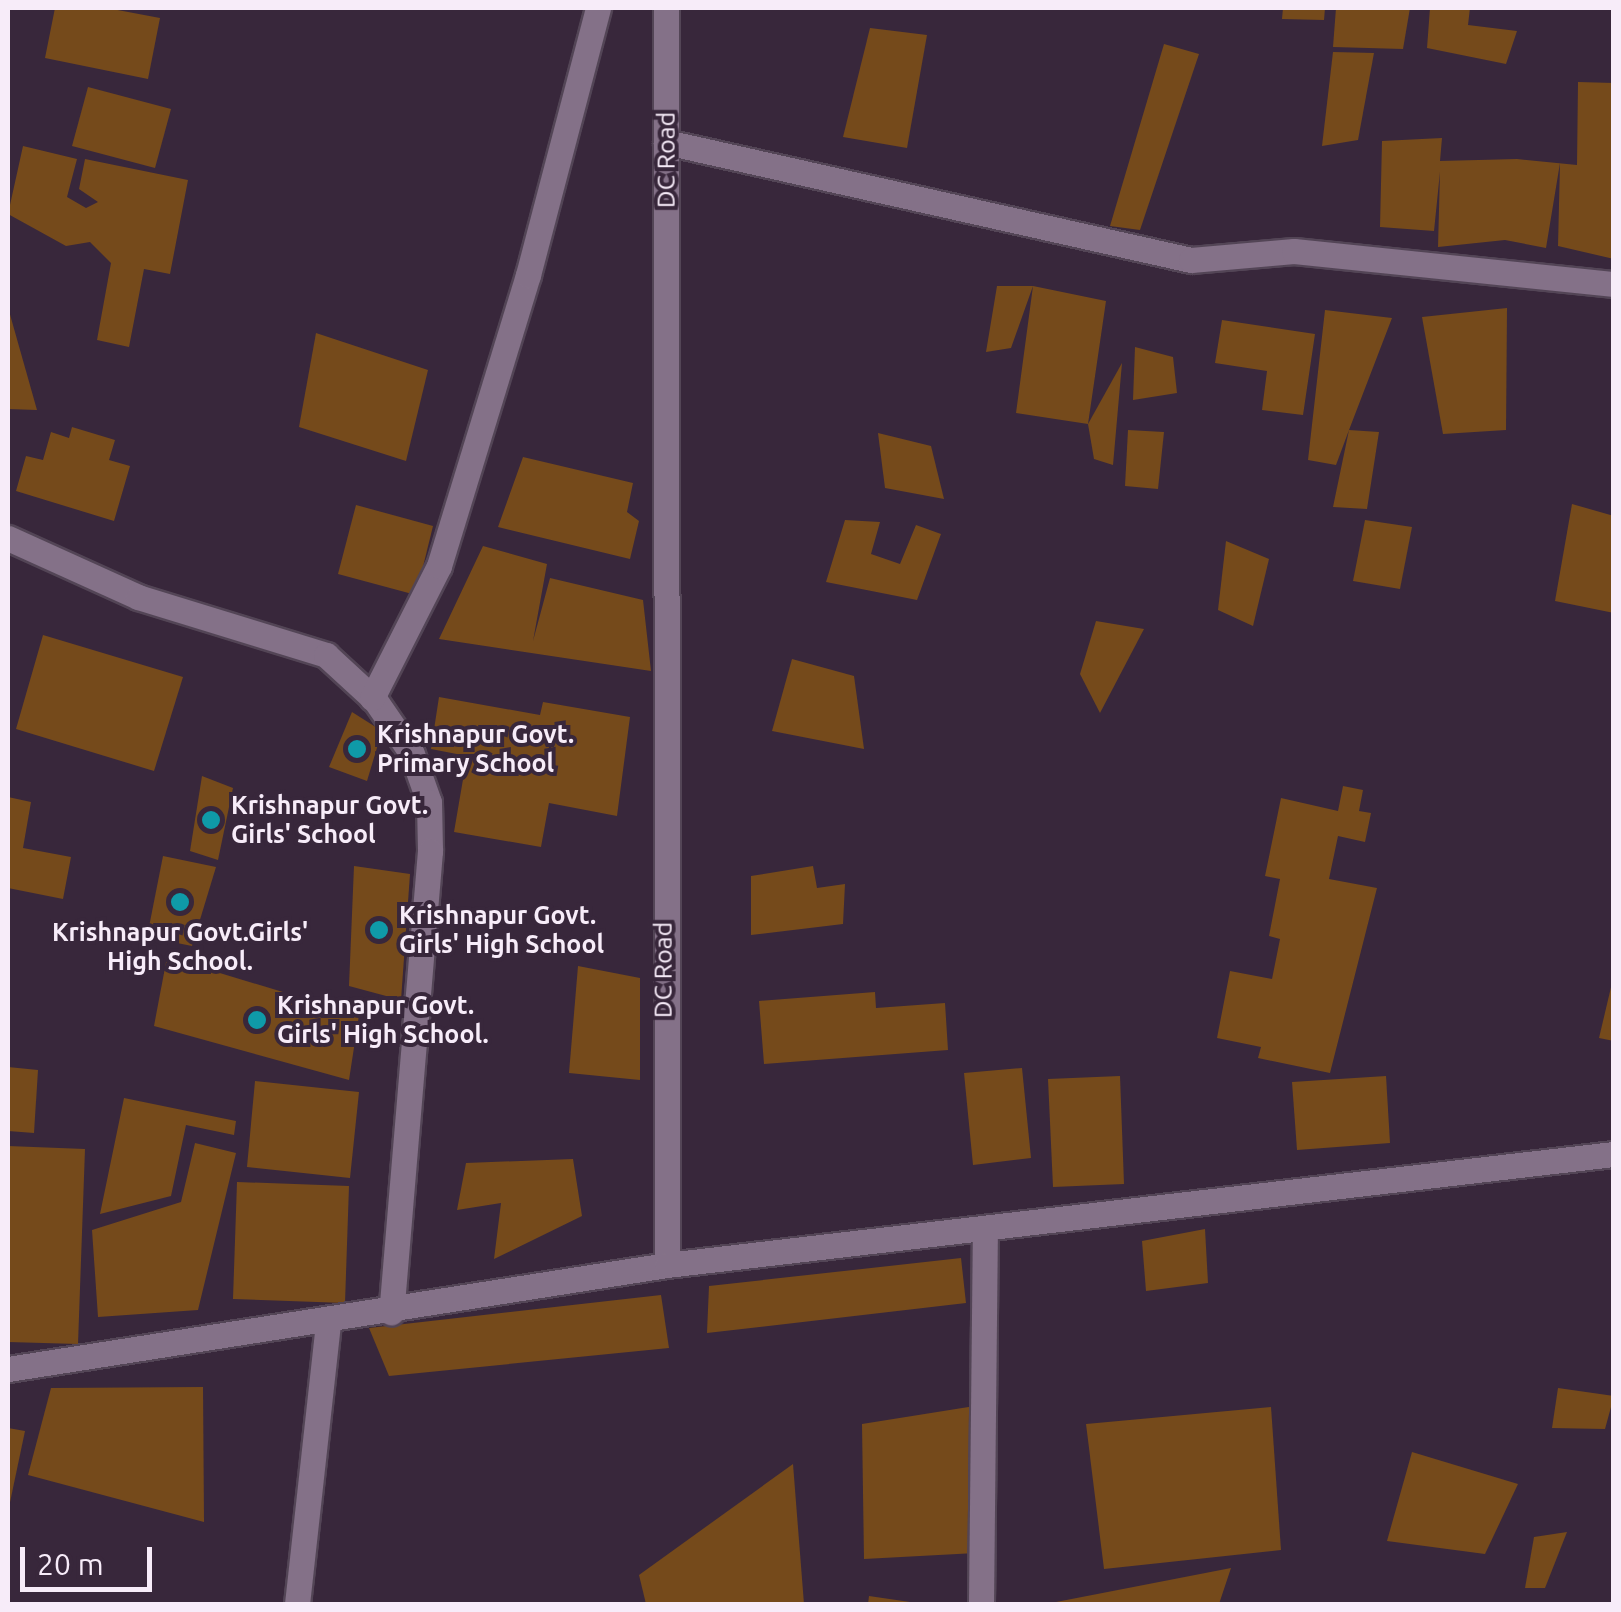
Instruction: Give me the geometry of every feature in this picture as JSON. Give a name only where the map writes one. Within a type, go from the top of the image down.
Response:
[{"type":"street","points":[[372,698],[439,566],[528,275],[598,8]]},
{"type":"street","name":"DC Road","points":[[666,8],[666,1265]]},
{"type":"street","points":[[666,142],[1190,260],[1294,251],[1614,284]]},
{"type":"street","points":[[8,538],[138,596],[326,655],[372,698],[412,754],[428,802],[430,852],[392,1312]]},
{"type":"street","points":[[8,1369],[392,1312],[666,1265],[1614,1154]]},
{"type":"street","points":[[982,1604],[985,1230]]},
{"type":"street","points":[[297,1604],[328,1321]]},
{"type":"building","points":[[55,8],[107,8],[160,18],[148,79],[45,58]]},
{"type":"building","points":[[1283,8],[1325,8],[1324,20],[1282,19]]},
{"type":"building","points":[[1336,8],[1410,8],[1403,49],[1333,47]]},
{"type":"building","points":[[1430,8],[1470,8],[1468,25],[1517,31],[1506,64],[1427,48]]},
{"type":"building","points":[[870,28],[927,35],[907,148],[843,137]]},
{"type":"building","points":[[1164,44],[1199,54],[1140,230],[1110,226]]},
{"type":"building","points":[[1333,52],[1374,53],[1358,140],[1322,146]]},
{"type":"building","points":[[1578,82],[1614,83],[1614,259],[1558,246],[1560,163],[1577,165]]},
{"type":"building","points":[[88,87],[171,109],[155,168],[72,146]]},
{"type":"building","points":[[1442,138],[1440,161],[1517,159],[1560,163],[1546,248],[1505,240],[1438,247],[1440,172],[1434,231],[1380,227],[1382,141]]},
{"type":"building","points":[[23,146],[77,159],[67,197],[86,208],[98,202],[79,189],[85,159],[188,180],[170,274],[144,269],[129,347],[97,340],[111,263],[90,242],[66,246],[8,214]]},
{"type":"building","points":[[997,286],[1033,286],[1011,348],[986,352]]},
{"type":"building","points":[[1033,286],[1106,301],[1088,424],[1016,413]]},
{"type":"building","points":[[1507,308],[1506,430],[1443,434],[1422,317]]},
{"type":"building","points":[[1325,310],[1392,318],[1336,465],[1308,460]]},
{"type":"building","points":[[9,311],[37,410],[8,409]]},
{"type":"building","points":[[1222,320],[1315,334],[1303,415],[1262,410],[1267,371],[1215,363]]},
{"type":"building","points":[[316,333],[428,370],[406,461],[299,427]]},
{"type":"building","points":[[1135,347],[1173,357],[1177,393],[1133,400]]},
{"type":"building","points":[[1122,363],[1113,465],[1094,459],[1088,424]]},
{"type":"building","points":[[72,427],[115,440],[109,460],[130,466],[114,521],[16,491],[26,456],[43,460],[51,432],[69,438]]},
{"type":"building","points":[[1128,430],[1164,432],[1158,489],[1125,486]]},
{"type":"building","points":[[1349,430],[1379,432],[1367,509],[1333,507]]},
{"type":"building","points":[[878,433],[931,446],[944,499],[885,488]]},
{"type":"building","points":[[523,457],[633,483],[627,512],[639,521],[630,559],[498,527]]},
{"type":"building","points":[[1572,504],[1614,516],[1614,613],[1555,601]]},
{"type":"building","points":[[356,505],[433,526],[416,595],[338,574]]},
{"type":"building","points":[[845,520],[880,522],[871,554],[900,564],[916,525],[941,534],[917,600],[826,582]]},
{"type":"building","points":[[1365,520],[1412,527],[1400,589],[1353,581]]},
{"type":"building","points":[[1226,541],[1269,559],[1253,626],[1218,610]]},
{"type":"building","points":[[483,546],[547,564],[533,641],[550,578],[643,600],[651,671],[439,639]]},
{"type":"building","points":[[1096,621],[1144,629],[1100,713],[1080,674]]},
{"type":"building","points":[[43,635],[183,677],[154,771],[16,729]]},
{"type":"building","points":[[792,659],[854,676],[864,749],[772,731]]},
{"type":"building","points":[[439,697],[540,715],[543,702],[630,717],[617,816],[549,803],[541,847],[454,832],[467,756],[431,749]]},
{"type":"building","name":"Krishnapur Govt. Primary School","points":[[352,712],[382,731],[367,781],[329,767]]},
{"type":"building","name":"Krishnapur Govt. Girls' School","points":[[202,776],[233,788],[218,860],[190,851]]},
{"type":"building","points":[[1343,786],[1363,790],[1359,811],[1371,813],[1365,842],[1338,836],[1329,879],[1377,888],[1330,1073],[1258,1058],[1261,1047],[1217,1038],[1230,971],[1272,979],[1280,939],[1269,936],[1280,879],[1265,876],[1281,798],[1338,811]]},
{"type":"building","points":[[8,797],[31,802],[23,848],[71,857],[63,899],[8,888]]},
{"type":"building","name":"Krishnapur Govt.Girls' High School.","points":[[163,856],[216,867],[192,946],[147,937]]},
{"type":"building","name":"Krishnapur Govt. Girls' High School","points":[[354,866],[410,874],[401,1000],[349,986]]},
{"type":"building","points":[[813,866],[817,888],[845,884],[843,924],[751,935],[751,876]]},
{"type":"building","name":"Krishnapur Govt. Girls' High School.","points":[[167,957],[359,1015],[349,1080],[154,1026]]},
{"type":"building","points":[[578,966],[640,978],[640,1080],[569,1073]]},
{"type":"building","points":[[1614,984],[1614,1041],[1599,1038]]},
{"type":"building","points":[[875,992],[876,1008],[945,1003],[948,1050],[764,1064],[759,1001]]},
{"type":"building","points":[[8,1067],[38,1070],[34,1133],[8,1131]]},
{"type":"building","points":[[1022,1068],[1031,1158],[973,1165],[964,1073]]},
{"type":"building","points":[[1120,1076],[1124,1184],[1053,1187],[1048,1079]]},
{"type":"building","points":[[1386,1076],[1390,1143],[1297,1150],[1292,1082]]},
{"type":"building","points":[[255,1081],[359,1092],[350,1178],[247,1167]]},
{"type":"building","points":[[124,1098],[236,1121],[234,1135],[186,1125],[171,1196],[100,1214]]},
{"type":"building","points":[[195,1143],[236,1153],[198,1310],[98,1317],[92,1230],[181,1202]]},
{"type":"building","points":[[8,1146],[85,1149],[78,1344],[8,1342]]},
{"type":"building","points":[[573,1159],[582,1216],[494,1259],[501,1203],[457,1210],[466,1163]]},
{"type":"building","points":[[237,1182],[349,1186],[345,1303],[233,1299]]},
{"type":"building","points":[[1205,1229],[1208,1283],[1146,1291],[1142,1241]]},
{"type":"building","points":[[961,1258],[966,1303],[707,1333],[709,1286]]},
{"type":"building","points":[[661,1295],[669,1348],[389,1376],[369,1328]]},
{"type":"building","points":[[203,1387],[204,1522],[28,1475],[51,1388]]},
{"type":"building","points":[[1558,1388],[1614,1396],[1605,1429],[1552,1428]]},
{"type":"building","points":[[981,1405],[976,1553],[864,1559],[862,1424]]},
{"type":"building","points":[[1271,1407],[1281,1550],[1104,1569],[1086,1424]]},
{"type":"building","points":[[8,1428],[25,1431],[9,1507],[8,1507]]},
{"type":"building","points":[[1412,1452],[1518,1484],[1485,1554],[1387,1541]]},
{"type":"building","points":[[793,1464],[804,1604],[646,1604],[639,1575]]},
{"type":"building","points":[[1567,1532],[1545,1588],[1525,1588],[1534,1537]]},
{"type":"building","points":[[1231,1568],[1219,1604],[1051,1604],[1051,1603]]},
{"type":"building","points":[[869,1596],[910,1602],[910,1604],[868,1604]]},
{"type":"place","name":"Krishnapur Govt. Primary School","points":[[357,749]]},
{"type":"place","name":"Krishnapur Govt. Girls' School","points":[[211,820]]},
{"type":"place","name":"Krishnapur Govt.Girls' High School.","points":[[180,902]]},
{"type":"place","name":"Krishnapur Govt. Girls' High School","points":[[379,930]]},
{"type":"place","name":"Krishnapur Govt. Girls' High School.","points":[[257,1020]]}]
